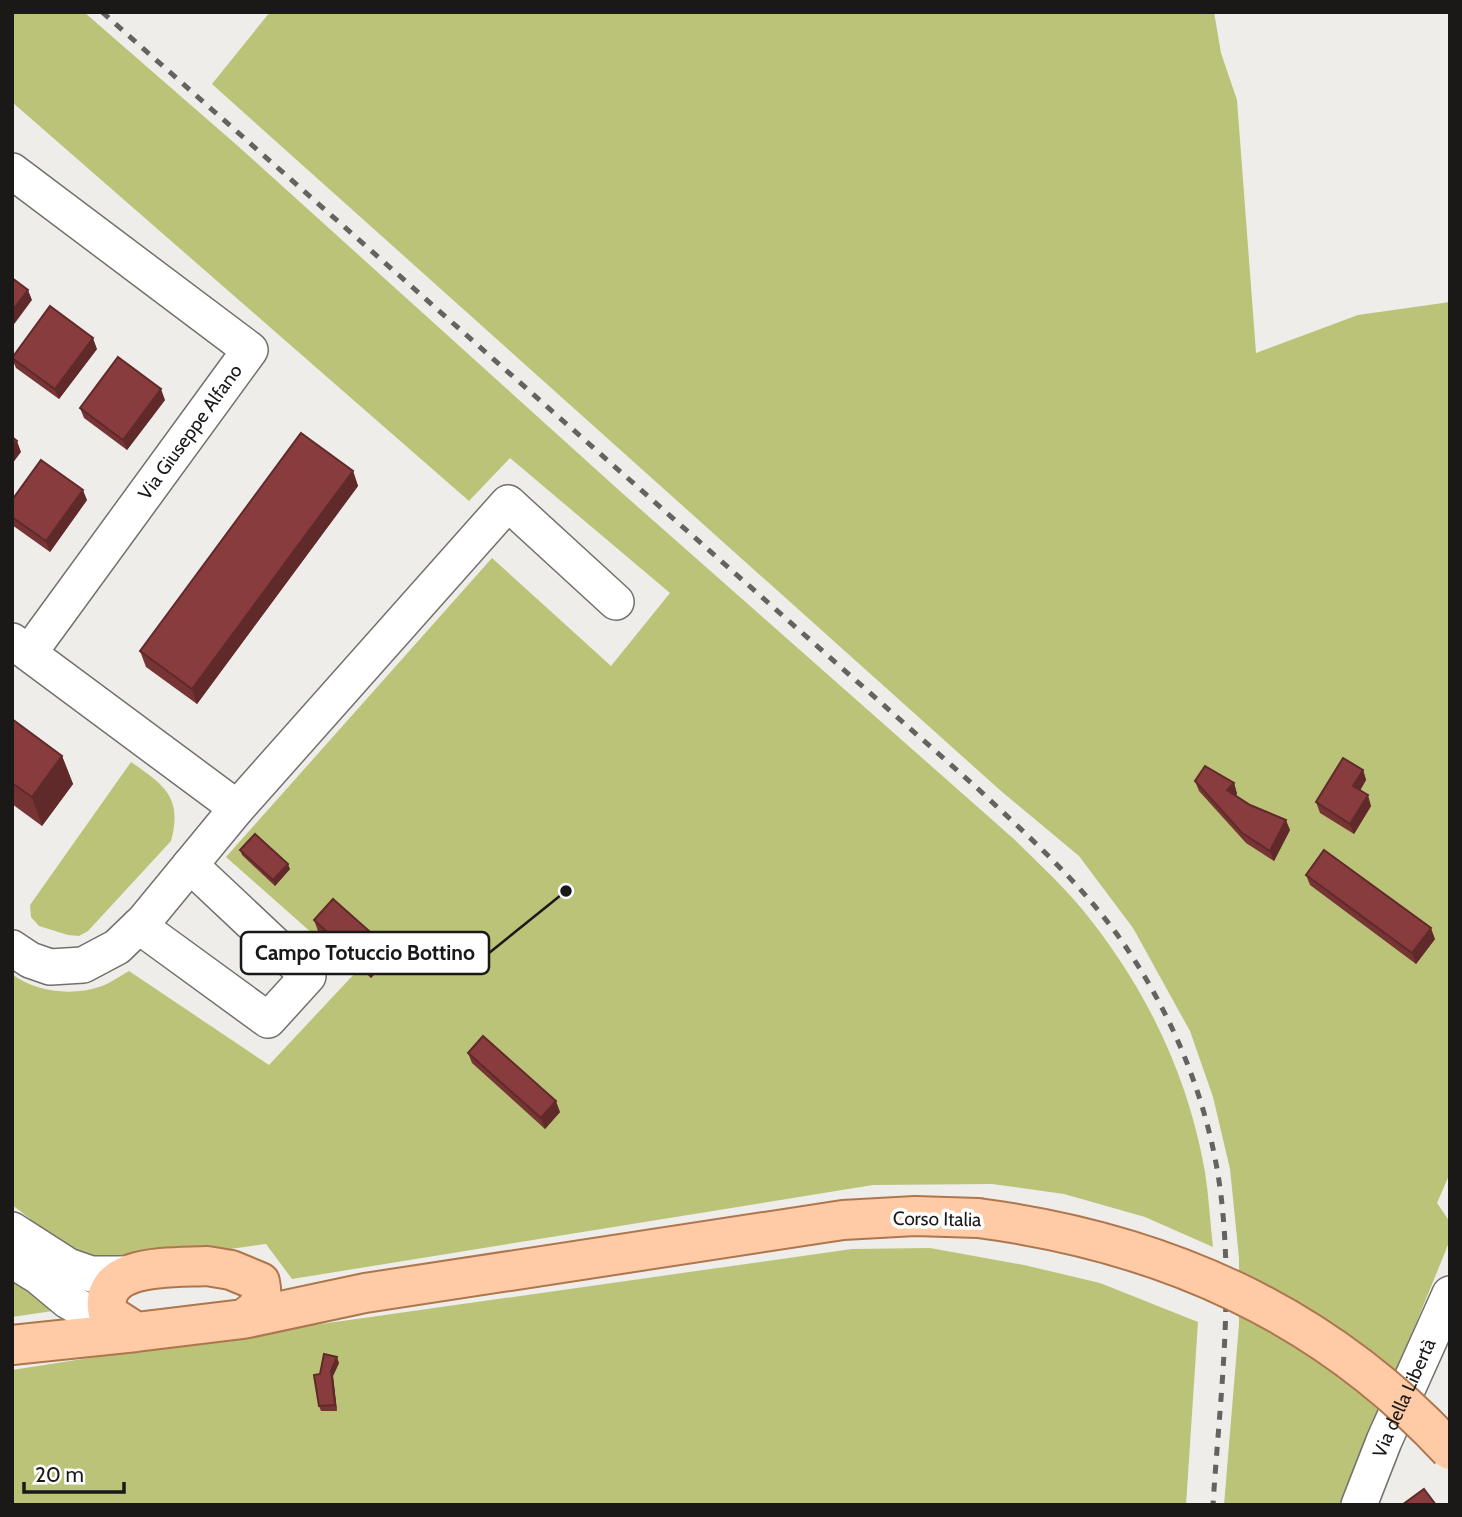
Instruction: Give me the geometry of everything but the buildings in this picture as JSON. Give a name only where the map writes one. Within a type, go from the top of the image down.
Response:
[{"type":"main road","name":"Corso Italia","points":[[365,1293],[843,1220],[915,1216],[978,1218],[1034,1226],[1145,1254],[1250,1298],[1300,1326],[1347,1358],[1391,1393],[1450,1450]]},
{"type":"main road","points":[[12,1345],[112,1307],[155,1269],[207,1266],[231,1270],[260,1282],[302,1293],[365,1293]]},
{"type":"main road","points":[[243,1319],[256,1310],[263,1297],[260,1282]]},
{"type":"main road","points":[[12,1339],[52,1329],[112,1307],[243,1319],[365,1293]]},
{"type":"street","name":"Via Giuseppe Alfano","points":[[12,171],[250,350],[20,647],[237,808]]},
{"type":"street","points":[[12,948],[30,960],[50,967],[83,965],[117,947],[139,926],[237,808],[508,503],[617,602]]},
{"type":"street","points":[[139,926],[268,1020],[308,976],[191,865]]},
{"type":"street","points":[[12,1230],[68,1266],[91,1274],[112,1307]]},
{"type":"street","points":[[12,1260],[38,1276],[68,1301],[112,1307]]},
{"type":"street","name":"Via della Libertà","points":[[1359,1505],[1384,1441],[1450,1294]]},
{"type":"green space","points":[[12,12],[84,12],[239,147],[621,492],[1015,840],[1058,883],[1105,938],[1144,1000],[1161,1033],[1187,1100],[1197,1136],[1205,1172],[1213,1247],[1145,1217],[1064,1194],[992,1184],[873,1185],[292,1279],[266,1244],[167,1258],[114,1259],[91,1256],[65,1245],[12,1205],[12,974],[32,985],[66,992],[103,986],[129,971],[269,1065],[356,972],[226,857],[492,558],[611,666],[670,593],[510,458],[469,501],[12,102]]},
{"type":"green space","points":[[270,12],[1214,12],[1221,53],[1237,100],[1256,353],[1358,315],[1450,302],[1450,1173],[1437,1203],[1450,1222],[1450,1240],[1342,1505],[1224,1505],[1239,1324],[1239,1258],[1230,1169],[1213,1097],[1190,1031],[1133,928],[1079,856],[1001,791],[212,84]]},
{"type":"green space","points":[[131,762],[153,778],[168,794],[174,813],[171,841],[88,931],[79,936],[68,935],[39,926],[31,917],[30,905]]},
{"type":"green space","points":[[930,1248],[1024,1265],[1100,1283],[1198,1322],[1186,1505],[12,1505],[12,1370],[852,1249]]},
{"type":"green space","points":[[12,1274],[59,1310],[12,1317]]},
{"type":"railway","points":[[102,12],[976,787],[1071,879],[1121,940],[1176,1036],[1202,1106],[1219,1178],[1226,1287],[1224,1360],[1213,1505]]},
{"type":"place","name":"Campo Totuccio Bottino","points":[[566,891]]}]
